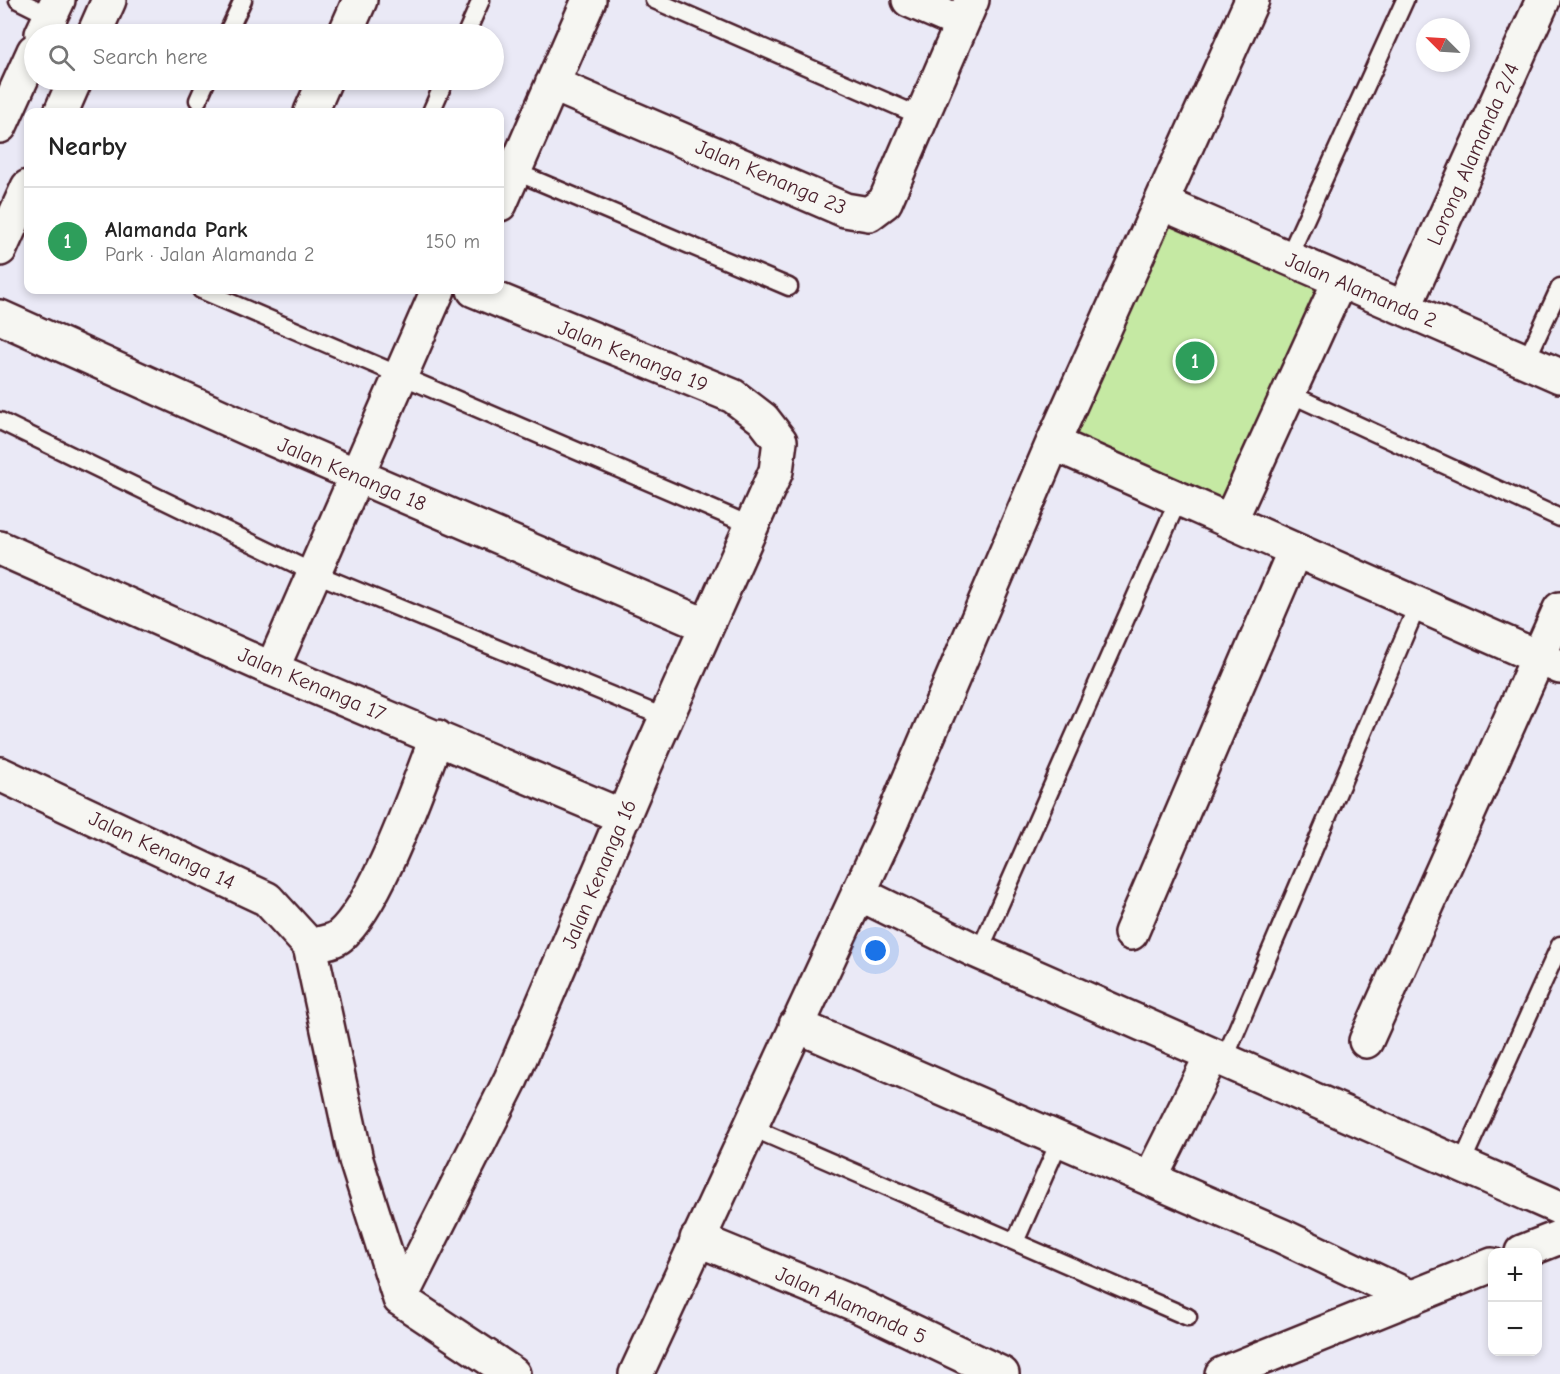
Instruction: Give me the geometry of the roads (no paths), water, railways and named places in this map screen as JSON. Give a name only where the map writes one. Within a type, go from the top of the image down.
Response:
[{"type":"street","points":[[98,24],[109,0]]},
{"type":"street","points":[[349,24],[360,0]]},
{"type":"street","points":[[504,195],[589,0]]},
{"type":"street","points":[[909,0],[967,11]]},
{"type":"street","points":[[636,1374],[887,832],[1053,443],[1252,0]]},
{"type":"street","name":"Lorong Alamanda 2/4","points":[[1404,308],[1543,0]]},
{"type":"street","name":"Jalan Kenanga 23","points":[[552,84],[845,210],[869,214],[885,202],[967,11]]},
{"type":"street","points":[[0,126],[24,73]]},
{"type":"street","points":[[65,108],[72,90]]},
{"type":"street","points":[[312,108],[320,90]]},
{"type":"street","name":"Jalan Alamanda 2","points":[[1162,203],[1560,376]]},
{"type":"street","points":[[0,249],[24,206]]},
{"type":"street","points":[[1230,521],[1340,280]]},
{"type":"street","points":[[272,669],[436,294]]},
{"type":"street","name":"Jalan Kenanga 19","points":[[484,294],[733,396],[763,419],[780,441]]},
{"type":"street","name":"Jalan Kenanga 18","points":[[0,317],[356,476],[707,626]]},
{"type":"street","name":"Jalan Kenanga 16","points":[[400,1299],[511,1079],[666,718],[776,471],[780,441]]},
{"type":"street","points":[[1053,443],[1549,662]]},
{"type":"street","name":"Jalan Kenanga 17","points":[[0,548],[272,669],[624,817]]},
{"type":"street","points":[[1131,933],[1295,550]]},
{"type":"street","points":[[1366,1041],[1549,662],[1560,609]]},
{"type":"street","points":[[437,737],[390,851],[359,915],[339,937],[310,946],[356,1160],[400,1299],[513,1374]]},
{"type":"street","name":"Jalan Kenanga 14","points":[[0,774],[267,899],[310,946]]},
{"type":"street","points":[[858,893],[978,952],[1560,1208]]},
{"type":"street","points":[[796,1025],[1282,1236],[1412,1298]]},
{"type":"street","points":[[1150,1179],[1218,1058]]},
{"type":"street","points":[[1532,1248],[1560,1237]]},
{"type":"street","name":"Jalan Alamanda 5","points":[[698,1239],[855,1304],[1002,1374]]},
{"type":"street","points":[[1222,1374],[1488,1267]]},
{"type":"lane","points":[[18,0],[50,17]]},
{"type":"lane","points":[[232,24],[243,0]]},
{"type":"lane","points":[[470,24],[481,0]]},
{"type":"lane","points":[[654,0],[922,117]]},
{"type":"lane","points":[[1288,258],[1405,0]]},
{"type":"lane","points":[[198,100],[202,90]]},
{"type":"lane","points":[[433,108],[441,90]]},
{"type":"lane","points":[[514,171],[789,287]]},
{"type":"lane","points":[[1526,361],[1560,287]]},
{"type":"lane","points":[[210,294],[752,526]]},
{"type":"lane","points":[[1288,393],[1560,518]]},
{"type":"lane","points":[[0,421],[314,573],[666,718]]},
{"type":"lane","points":[[978,952],[1179,498]]},
{"type":"lane","points":[[1218,1058],[1418,604]]},
{"type":"lane","points":[[1461,1165],[1560,945]]},
{"type":"lane","points":[[750,1127],[1188,1317]]},
{"type":"lane","points":[[1015,1242],[1060,1140]]},
{"type":"place","name":"Alamanda Park","points":[[1195,361]]}]
